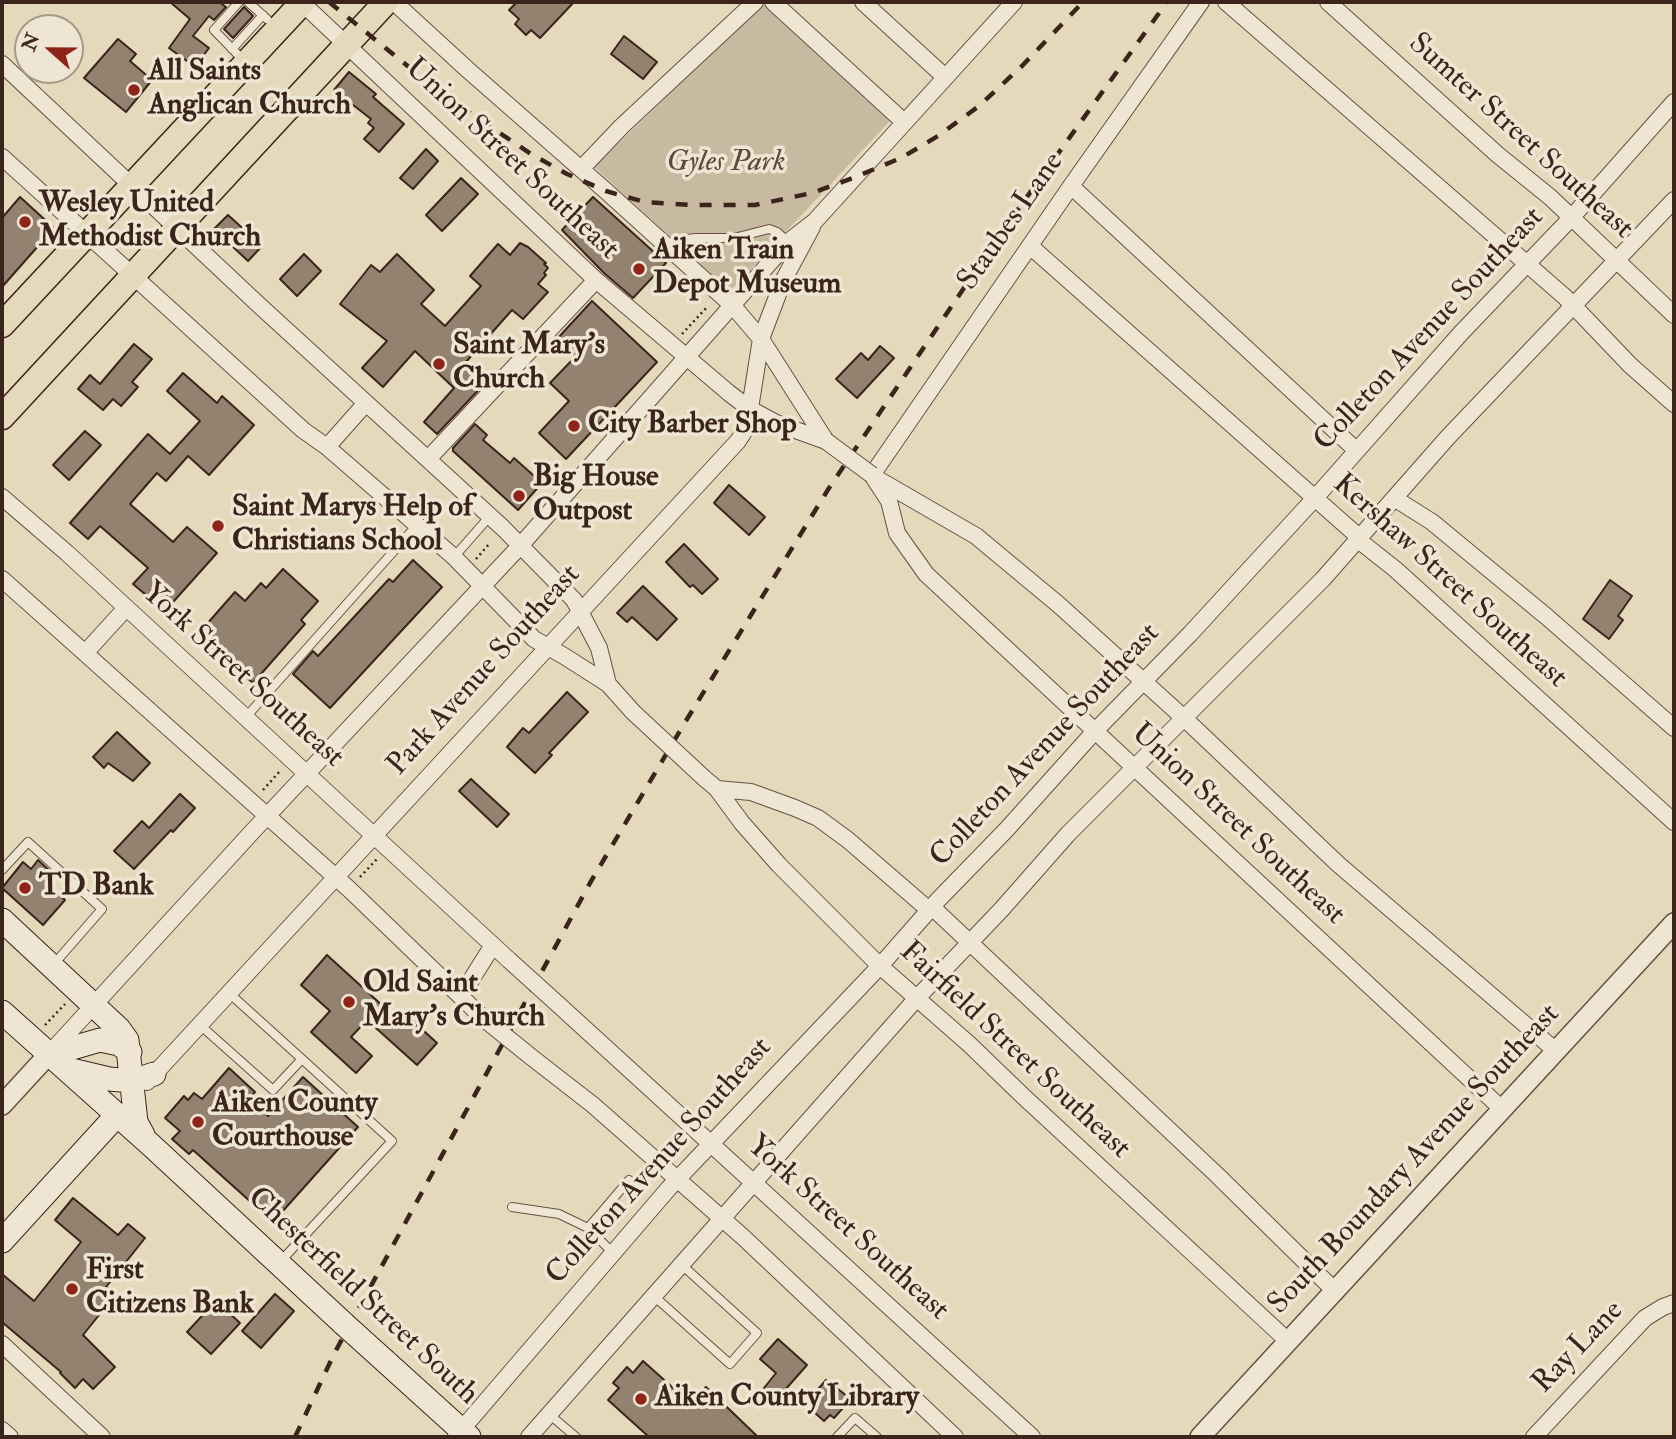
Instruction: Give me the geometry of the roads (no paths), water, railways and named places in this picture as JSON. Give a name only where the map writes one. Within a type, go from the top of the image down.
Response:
[{"type":"main road","points":[[2,325],[133,185],[270,22],[302,2]]},
{"type":"main road","points":[[2,417],[386,2]]},
{"type":"main road","name":"Chesterfield Street South","points":[[2,920],[119,1029],[127,1040],[140,1084],[136,1122],[152,1146]]},
{"type":"main road","name":"Chesterfield Street South","points":[[2,1012],[152,1146],[461,1435]]},
{"type":"main road","points":[[56,1062],[100,1040],[118,1044],[130,1052]]},
{"type":"main road","points":[[56,1062],[109,1079],[140,1084]]},
{"type":"main road","points":[[2,1241],[117,1115]]},
{"type":"street","name":"Union Street Southeast","points":[[302,2],[596,280],[750,409],[776,423],[826,441],[872,475],[976,536],[1185,719],[1338,864],[1556,1051]]},
{"type":"street","name":"Union Street Southeast","points":[[394,2],[733,306],[761,339],[826,441]]},
{"type":"street","points":[[581,169],[622,126],[755,2]]},
{"type":"street","points":[[773,2],[904,122]]},
{"type":"street","points":[[863,2],[945,77]]},
{"type":"street","name":"Park Avenue Southeast","points":[[56,1062],[93,1005],[520,546],[788,242],[815,222],[1014,2]]},
{"type":"street","name":"Staubes Lane","points":[[872,475],[1070,186],[1201,2]]},
{"type":"street","points":[[1226,2],[1574,306],[1630,365],[1674,404]]},
{"type":"street","name":"Sumter Street Southeast","points":[[1328,2],[1436,100],[1572,217],[1674,315]]},
{"type":"street","name":"Fairfield Street Southeast","points":[[2,64],[490,516],[574,600],[599,648],[608,684]]},
{"type":"street","name":"Colleton Avenue Southeast","points":[[461,1435],[677,1180],[880,967],[931,908],[1315,498],[1674,102]]},
{"type":"street","name":"Fairfield Street Southeast","points":[[2,157],[303,430],[327,447],[454,557],[534,639],[608,684],[633,712],[717,789],[742,823],[779,864],[880,967],[970,1044],[1288,1341]]},
{"type":"street","name":"Kershaw Street Southeast","points":[[1070,186],[1356,450]]},
{"type":"street","points":[[529,1437],[683,1266],[917,998],[1068,834],[1323,579],[1448,436],[1618,262],[1674,200]]},
{"type":"street","name":"Park Avenue Southeast","points":[[117,1115],[140,1084],[200,1025],[738,441],[747,426],[761,339],[783,281],[815,222]]},
{"type":"street","name":"Kershaw Street Southeast","points":[[1030,246],[1360,538],[1362,543],[1395,569],[1674,822]]},
{"type":"street","points":[[428,459],[596,280]]},
{"type":"street","points":[[327,447],[366,403]]},
{"type":"street","name":"Union Street Southeast","points":[[872,475],[889,501],[897,533],[926,573],[1502,1109]]},
{"type":"street","name":"York Street Southeast","points":[[2,497],[127,608],[1032,1437]]},
{"type":"street","name":"Kershaw Street Southeast","points":[[1394,498],[1433,522],[1674,728]]},
{"type":"street","points":[[2,579],[336,878],[483,1018],[593,1105],[723,1220],[873,1357],[955,1437]]},
{"type":"street","points":[[86,652],[127,608]]},
{"type":"street","name":"Fairfield Street Southeast","points":[[717,789],[751,792],[795,808],[818,818],[848,840],[970,942],[1335,1291]]},
{"type":"street","name":"South Boundary Avenue Southeast","points":[[1200,1437],[1674,923]]},
{"type":"street","points":[[461,996],[493,945]]},
{"type":"street","points":[[2,1105],[56,1062]]},
{"type":"street","name":"Ray Lane","points":[[1535,1437],[1645,1318],[1672,1303]]},
{"type":"street","points":[[2,1343],[102,1437]]},
{"type":"street","points":[[2,1430],[10,1437]]},
{"type":"lane","points":[[239,2],[214,30],[239,56]]},
{"type":"lane","points":[[248,2],[270,22]]},
{"type":"lane","points":[[667,245],[677,240],[696,238],[734,238],[769,229],[788,242]]},
{"type":"lane","points":[[454,557],[490,516]]},
{"type":"lane","points":[[246,717],[417,525]]},
{"type":"lane","points":[[2,870],[28,842],[102,909],[52,967]]},
{"type":"lane","points":[[229,993],[392,1141],[279,1264]]},
{"type":"lane","points":[[200,1025],[273,1090],[302,1059]]},
{"type":"lane","points":[[588,1228],[629,1180]]},
{"type":"lane","points":[[512,1207],[559,1213],[588,1228],[614,1254]]},
{"type":"lane","points":[[655,1297],[730,1364],[757,1333],[683,1266]]},
{"type":"lane","points":[[550,1415],[576,1437]]},
{"type":"lane","points":[[838,1437],[855,1418],[877,1437]]},
{"type":"railway","points":[[329,2],[442,94],[531,154],[606,191],[645,202],[693,205],[755,205],[812,193],[901,158],[938,136],[979,106],[1022,66],[1083,2]]},
{"type":"railway","points":[[295,1437],[334,1354],[590,883],[684,724],[829,488],[1001,233],[1167,2]]},
{"type":"place","name":"All Saints Anglican Church","points":[[134,90]]},
{"type":"place","name":"Wesley United Methodist Church","points":[[25,222]]},
{"type":"place","name":"Aiken Train Depot Museum","points":[[639,269]]},
{"type":"place","name":"Saint Mary's Church","points":[[439,364]]},
{"type":"place","name":"City Barber Shop","points":[[574,426]]},
{"type":"place","name":"Big House Outpost","points":[[519,496]]},
{"type":"place","name":"Saint Marys Help of Christians School","points":[[218,526]]},
{"type":"place","name":"TD Bank","points":[[25,888]]},
{"type":"place","name":"Old Saint Mary's Church","points":[[349,1002]]},
{"type":"place","name":"Aiken County Courthouse","points":[[198,1122]]},
{"type":"place","name":"First Citizens Bank","points":[[72,1289]]},
{"type":"place","name":"Aiken County Library","points":[[641,1399]]},
{"type":"park label","name":"Gyles Park","points":[[726,164]]}]
